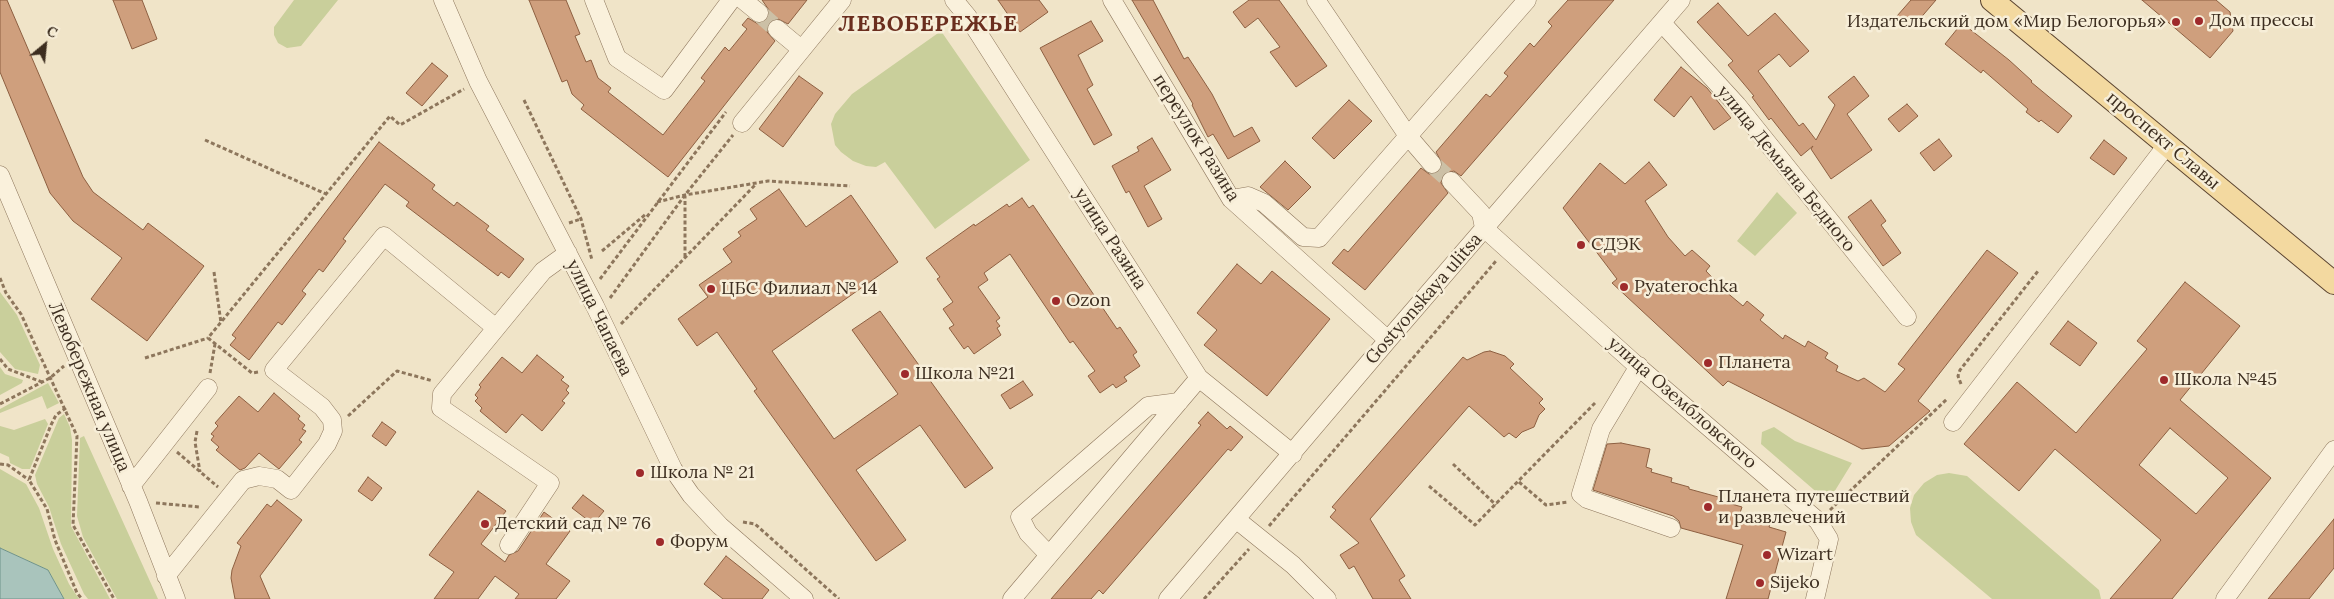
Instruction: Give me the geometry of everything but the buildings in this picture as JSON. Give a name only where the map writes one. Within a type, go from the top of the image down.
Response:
[{"type":"main road","name":"проспект Славы","points":[[1992,0],[2334,283]]},
{"type":"street","name":"улица Чапаева","points":[[443,0],[478,81],[596,306],[646,416],[673,469],[691,495],[720,526],[804,599]]},
{"type":"street","points":[[594,0],[617,58],[664,90],[731,0]]},
{"type":"street","points":[[742,0],[758,13]]},
{"type":"street","points":[[742,123],[842,0]]},
{"type":"street","name":"улица Разина","points":[[954,0],[968,17],[1199,378],[1293,454]]},
{"type":"street","name":"переулок Разина","points":[[1112,0],[1231,199],[1388,340]]},
{"type":"street","points":[[1316,0],[1408,136],[1432,164]]},
{"type":"street","points":[[1231,199],[1248,196],[1264,203],[1303,237],[1319,238],[1527,0]]},
{"type":"street","name":"Gostyonskaya ulitsa","points":[[1168,599],[1681,0]]},
{"type":"street","name":"улица Демьяна Бедного","points":[[1662,23],[1737,105],[1907,317]]},
{"type":"street","points":[[777,29],[801,49]]},
{"type":"street","points":[[1953,422],[2167,145]]},
{"type":"street","name":"Левобережная улица","points":[[0,175],[176,599]]},
{"type":"street","points":[[1451,181],[1470,199],[1481,213],[1484,228]]},
{"type":"street","name":"улица Озембловского","points":[[1484,228],[1639,366],[1818,521],[1829,539],[1815,599]]},
{"type":"street","points":[[166,576],[243,480],[259,476],[277,479],[291,490],[327,444],[333,430],[332,420],[322,406],[274,370],[384,236],[496,328]]},
{"type":"street","points":[[509,545],[550,483],[441,408],[442,394],[543,271],[568,253]]},
{"type":"street","points":[[1639,366],[1601,429],[1581,494],[1587,499],[1671,528]]},
{"type":"street","points":[[1012,599],[1199,378]]},
{"type":"street","points":[[134,494],[165,442],[208,388]]},
{"type":"street","points":[[1049,555],[1028,533],[1020,517],[1148,406],[1179,402]]},
{"type":"street","points":[[2225,599],[2334,450]]},
{"type":"street","points":[[1237,520],[1292,565],[1327,599]]},
{"type":"path","points":[[145,358],[208,338],[390,116],[400,125],[478,81]]},
{"type":"path","points":[[524,100],[581,219],[586,242],[594,264]]},
{"type":"path","points":[[600,279],[726,112]]},
{"type":"path","points":[[605,293],[608,300],[685,195],[742,123]]},
{"type":"path","points":[[205,140],[326,194]]},
{"type":"path","points":[[657,202],[685,195],[768,182],[850,186]]},
{"type":"path","points":[[620,325],[756,184]]},
{"type":"path","points":[[685,195],[685,257]]},
{"type":"path","points":[[602,251],[651,210]]},
{"type":"path","points":[[1204,599],[1259,538],[1507,249]]},
{"type":"path","points":[[1959,388],[1961,383],[1958,376],[1960,370],[2038,271]]},
{"type":"path","points":[[214,272],[220,323]]},
{"type":"path","points":[[597,272],[602,286]]},
{"type":"path","points":[[0,278],[6,293],[21,314],[66,408],[77,436],[73,525],[114,599]]},
{"type":"path","points":[[0,296],[6,293]]},
{"type":"path","points":[[616,316],[624,333]]},
{"type":"path","points":[[208,338],[252,373],[274,370]]},
{"type":"path","points":[[0,404],[50,378],[76,357]]},
{"type":"path","points":[[0,360],[8,369],[42,382]]},
{"type":"path","points":[[333,430],[397,371],[449,386]]},
{"type":"path","points":[[1818,521],[1953,394]]},
{"type":"path","points":[[1429,486],[1476,526],[1600,398]]},
{"type":"path","points":[[29,480],[56,415],[66,408]]},
{"type":"path","points":[[165,442],[225,503]]},
{"type":"path","points":[[0,464],[8,465],[29,480],[47,509],[55,540],[77,593],[82,599]]},
{"type":"path","points":[[1453,464],[1496,505]]},
{"type":"path","points":[[1519,482],[1546,505],[1587,499]]},
{"type":"path","points":[[134,494],[225,503]]},
{"type":"path","points":[[738,517],[745,523],[755,524],[839,599]]},
{"type":"green space","points":[[294,0],[338,0],[301,46],[287,48],[278,43],[274,35],[274,27]]},
{"type":"green space","points":[[941,31],[1030,160],[935,229],[885,162],[876,167],[866,166],[853,161],[841,152],[835,145],[831,124],[835,114],[852,94]]},
{"type":"green space","points":[[1777,192],[1797,213],[1755,256],[1737,241]]},
{"type":"green space","points":[[0,292],[17,315],[40,365],[38,374],[15,369],[0,352]]},
{"type":"green space","points":[[0,367],[5,374],[23,380],[22,383],[0,395]]},
{"type":"green space","points":[[48,383],[59,403],[47,409],[42,396],[0,413],[0,409]]},
{"type":"green space","points":[[64,414],[70,427],[72,440],[71,526],[110,599],[88,599],[84,594],[61,544],[49,507],[37,484],[35,475],[59,418]]},
{"type":"green space","points":[[45,419],[48,424],[30,469],[22,469],[10,463],[9,457],[0,453],[0,426],[14,430]]},
{"type":"green space","points":[[1774,427],[1795,441],[1852,463],[1828,502],[1761,444],[1762,432]]},
{"type":"green space","points":[[84,436],[158,599],[117,599],[83,537],[77,516],[80,438]]},
{"type":"green space","points":[[0,469],[26,484],[39,508],[53,549],[69,584],[79,599],[64,599],[48,570],[0,548]]},
{"type":"green space","points":[[1949,473],[1967,476],[2099,590],[2101,599],[1992,599],[1916,535],[1911,522],[1910,508],[1914,495],[1924,483],[1937,475]]},
{"type":"water","points":[[0,548],[48,570],[64,599],[0,599]]},
{"type":"tunnel","points":[[759,13],[777,29]]},
{"type":"tunnel","points":[[1432,164],[1451,181]]},
{"type":"place","name":"Дом прессы","points":[[2199,21]]},
{"type":"place","name":"Издательский дом «Мир Белогорья»","points":[[2176,22]]},
{"type":"place","name":"СДЭК","points":[[1581,245]]},
{"type":"place","name":"Pyaterochka","points":[[1624,287]]},
{"type":"place","name":"ЦБС Филиал № 14","points":[[711,289]]},
{"type":"place","name":"Ozon","points":[[1056,301]]},
{"type":"place","name":"Планета","points":[[1708,363]]},
{"type":"place","name":"Школа №21","points":[[905,374]]},
{"type":"place","name":"Школа №45","points":[[2164,380]]},
{"type":"place","name":"Школа № 21","points":[[640,473]]},
{"type":"place","name":"Планета путешествий и развлечений","points":[[1708,507]]},
{"type":"place","name":"Детский сад № 76","points":[[485,524]]},
{"type":"place","name":"Форум","points":[[660,542]]},
{"type":"place","name":"Wizart","points":[[1767,555]]},
{"type":"place","name":"Sijeko","points":[[1760,583]]},
{"type":"district","name":"ЛЕВОБЕРЕЖЬЕ","points":[[928,25]]}]
